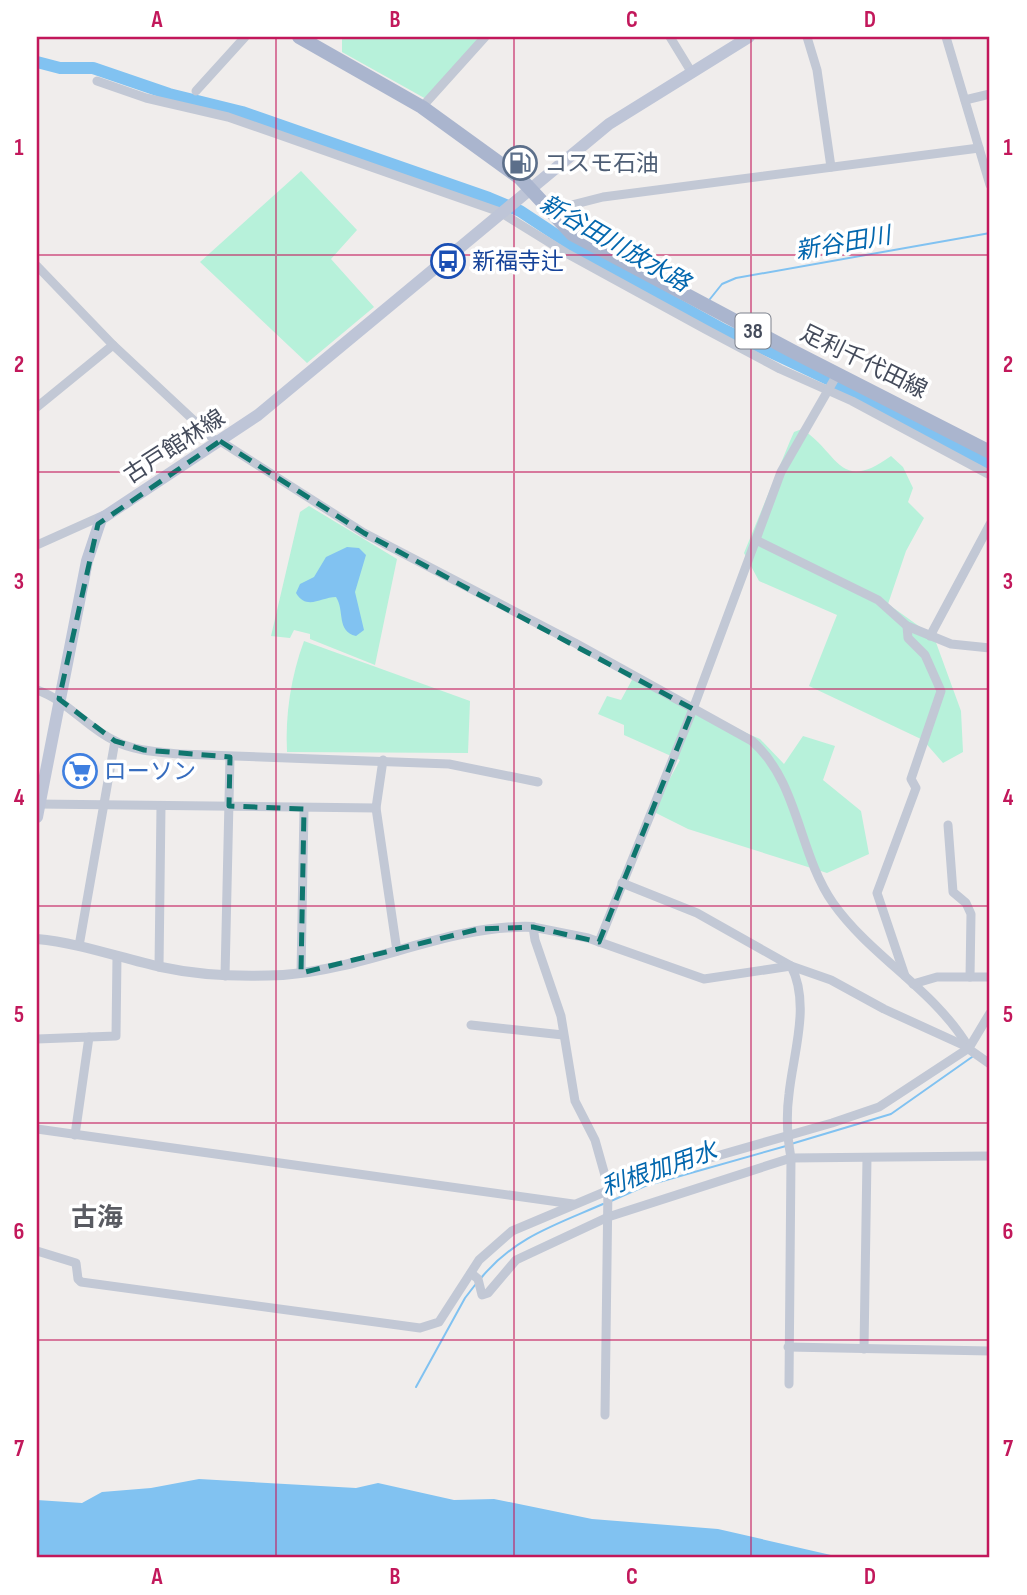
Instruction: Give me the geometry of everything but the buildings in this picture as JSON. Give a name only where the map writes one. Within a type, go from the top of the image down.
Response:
[{"type":"main road","name":"足利千代田線","points":[[299,37],[422,107],[530,188],[563,227],[591,245],[837,376],[990,452]]},
{"type":"main road","name":"古戸館林線","points":[[106,514],[219,442],[275,402],[505,208],[610,124],[749,37]]},
{"type":"main road","points":[[38,808],[87,561],[98,524],[106,514]]},
{"type":"street","points":[[195,91],[245,37]]},
{"type":"street","points":[[422,107],[485,37]]},
{"type":"street","points":[[670,37],[692,73]]},
{"type":"street","points":[[807,37],[817,70],[831,167]]},
{"type":"street","points":[[949,38],[990,185]]},
{"type":"street","points":[[97,81],[146,98],[228,117],[505,208],[568,254],[990,475]]},
{"type":"street","points":[[965,100],[990,94]]},
{"type":"street","points":[[548,211],[603,197],[831,167],[983,154]]},
{"type":"street","points":[[37,266],[113,345],[219,442],[364,533],[575,643],[752,741],[764,751],[779,774],[818,877],[833,902],[934,1005],[969,1048]]},
{"type":"street","points":[[37,407],[113,345]]},
{"type":"street","points":[[599,942],[692,709],[781,472],[837,376]]},
{"type":"street","points":[[37,545],[106,514]]},
{"type":"street","points":[[930,636],[989,529]]},
{"type":"street","points":[[756,540],[877,600],[907,626],[950,644],[990,649]]},
{"type":"street","points":[[905,977],[877,893],[916,788],[911,779],[941,697],[925,655],[908,638],[907,626]]},
{"type":"street","points":[[37,690],[59,699],[115,741],[156,751],[230,757],[449,764],[538,782]]},
{"type":"street","points":[[79,946],[115,741]]},
{"type":"street","points":[[225,976],[230,757]]},
{"type":"street","points":[[383,760],[376,808],[397,951]]},
{"type":"street","points":[[38,808],[105,805],[376,808]]},
{"type":"street","points":[[159,967],[161,806]]},
{"type":"street","points":[[301,973],[304,809]]},
{"type":"street","points":[[948,825],[953,892],[966,903],[971,914],[970,977]]},
{"type":"street","points":[[622,883],[697,914],[791,966],[838,984],[884,1009],[969,1048],[990,1064]]},
{"type":"street","points":[[37,939],[79,946],[159,967],[225,976],[301,973],[480,929],[533,927],[599,942],[704,979],[791,966]]},
{"type":"street","points":[[533,927],[561,1016],[575,1101],[595,1140],[607,1191],[605,1415]]},
{"type":"street","points":[[37,1039],[116,1036],[117,956]]},
{"type":"street","points":[[789,1384],[788,1096],[799,1035],[799,1005],[791,966]]},
{"type":"street","points":[[913,984],[937,977],[990,977]]},
{"type":"street","points":[[471,1273],[478,1279],[482,1295],[488,1293],[516,1260],[608,1217],[789,1146],[879,1107],[969,1048],[990,1013]]},
{"type":"street","points":[[471,1025],[564,1035]]},
{"type":"street","points":[[75,1135],[89,1037]]},
{"type":"street","points":[[37,1129],[575,1204]]},
{"type":"street","points":[[37,1251],[76,1263],[78,1279],[81,1282],[424,1328],[439,1322],[471,1273],[501,1237],[645,1176],[789,1146],[867,1158],[990,1156]]},
{"type":"street","points":[[864,1349],[867,1158]]},
{"type":"street","points":[[789,1347],[990,1351]]},
{"type":"highlighted area","points":[[220,441],[364,533],[693,709],[599,942],[533,927],[479,929],[301,973],[304,809],[229,806],[230,757],[144,750],[115,741],[59,699],[98,524]]},
{"type":"green space","points":[[342,37],[486,37],[428,100],[342,52]]},
{"type":"green space","points":[[301,171],[357,230],[331,259],[374,307],[307,363],[200,262]]},
{"type":"green space","points":[[802,429],[841,466],[850,470],[860,471],[874,467],[891,456],[903,467],[913,488],[908,502],[924,518],[906,551],[888,604],[934,637],[961,711],[963,752],[943,763],[923,740],[809,686],[837,615],[759,581],[744,553],[794,432]]},
{"type":"green space","points":[[309,506],[397,559],[375,665],[310,639],[310,634],[294,630],[290,638],[271,636],[300,512]]},
{"type":"green space","points":[[304,641],[470,701],[468,753],[287,752],[290,696]]},
{"type":"green space","points":[[633,678],[682,705],[760,739],[784,764],[803,736],[835,746],[823,780],[861,811],[869,854],[827,873],[688,829],[652,811],[680,760],[624,735],[624,725],[598,714],[607,696],[621,700]]},
{"type":"water","points":[[347,547],[359,548],[366,555],[355,592],[364,630],[356,636],[343,625],[336,597],[310,602],[296,593],[300,584],[314,577],[326,557]]},
{"type":"water","points":[[199,1479],[356,1488],[378,1483],[454,1500],[494,1499],[592,1519],[718,1529],[844,1558],[37,1558],[37,1500],[82,1503],[102,1492],[151,1488]]},
{"type":"waterway","name":"新谷田川放水路","points":[[37,62],[60,68],[93,68],[169,94],[242,112],[520,211],[579,250],[724,330],[828,379],[990,465]]},
{"type":"waterway","name":"新谷田川","points":[[710,299],[722,284],[736,278],[990,233]]},
{"type":"waterway","name":"利根加用水","points":[[791,1144],[891,1114],[972,1057]]},
{"type":"waterway","name":"利根加用水","points":[[611,1201],[645,1186],[786,1146]]},
{"type":"waterway","name":"利根加用水","points":[[481,1278],[522,1242],[603,1204]]},
{"type":"waterway","name":"利根加用水","points":[[416,1387],[465,1298],[475,1285]]},
{"type":"place","name":"コスモ石油","points":[[520,163]]},
{"type":"place","name":"新福寺辻","points":[[448,261]]},
{"type":"place","name":"ローソン","points":[[80,771]]},
{"type":"district","name":"古海","points":[[97,1217]]}]
